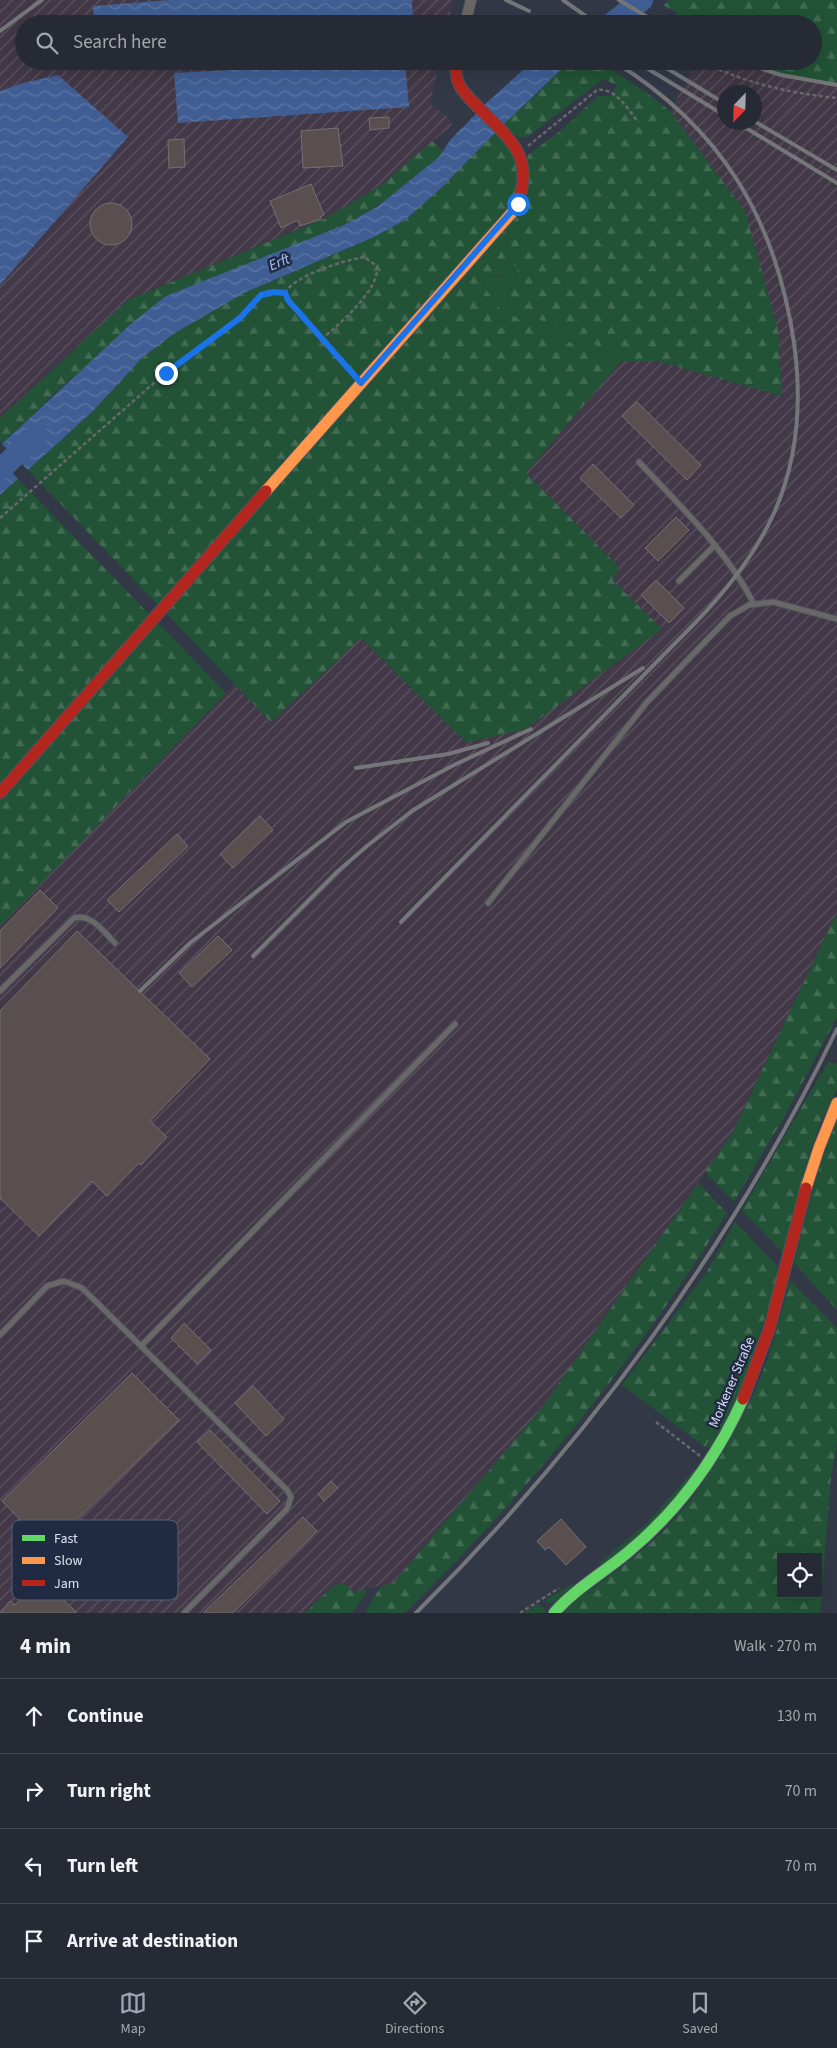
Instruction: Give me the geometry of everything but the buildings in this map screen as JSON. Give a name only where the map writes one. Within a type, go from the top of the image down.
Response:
[{"type":"street","points":[[467,15],[471,0]]},
{"type":"street","points":[[0,793],[514,209],[524,183],[520,154],[511,139],[469,97],[456,78],[456,70]]},
{"type":"street","name":"Morkener Straße","points":[[554,1613],[566,1599],[614,1564],[651,1532],[680,1501],[705,1459],[720,1446],[761,1357],[808,1181],[837,1103]]},
{"type":"lane","points":[[639,462],[716,545],[754,604]]},
{"type":"lane","points":[[679,582],[716,545]]},
{"type":"lane","points":[[488,903],[653,696],[726,620],[741,608],[768,602],[784,603],[837,619]]},
{"type":"lane","points":[[0,992],[74,918],[82,917],[91,920],[116,943]]},
{"type":"lane","points":[[141,1346],[455,1024]]},
{"type":"lane","points":[[1,1331],[47,1286],[64,1281],[82,1288],[291,1495],[291,1501],[287,1509],[184,1613]]},
{"type":"path","points":[[721,70],[764,86],[837,98]]},
{"type":"path","points":[[520,154],[596,90],[603,89],[613,93],[638,122]]},
{"type":"path","points":[[285,293],[290,285],[305,276],[347,260],[364,257],[376,266],[377,275],[368,291],[344,320],[322,339]]},
{"type":"path","points":[[0,518],[154,383],[240,318],[258,298],[269,292],[285,293]]},
{"type":"path","points":[[285,293],[288,300],[361,383]]},
{"type":"path","points":[[656,1422],[705,1459]]},
{"type":"path","points":[[696,1463],[705,1459],[720,1446]]},
{"type":"path","points":[[520,1613],[561,1586]]},
{"type":"shaded area","points":[[0,0],[453,0],[450,15],[15,15],[15,70],[438,70],[430,104],[452,120],[451,126],[383,184],[326,218],[128,300],[0,418]]},
{"type":"shaded area","points":[[693,70],[766,70],[781,75],[837,85],[837,912],[732,1134],[541,1409],[393,1583],[354,1592],[343,1583],[334,1585],[305,1613],[0,1613],[0,926],[234,684],[271,722],[361,638],[466,742],[662,629],[613,581],[619,567],[526,473],[620,361],[657,361],[782,396],[745,211],[670,111]]},
{"type":"green space","points":[[671,0],[837,0],[837,85],[781,75],[766,70],[822,70],[822,15],[676,15],[678,13],[663,5]]},
{"type":"green space","points":[[561,70],[612,70],[646,92],[670,111],[745,211],[778,330],[782,396],[657,361],[630,361],[508,305],[509,295],[518,267],[510,264],[501,275],[487,276],[482,284],[501,310],[618,365],[526,473],[619,567],[613,581],[662,629],[524,730],[466,742],[361,638],[271,722],[166,613],[516,213],[528,155],[564,128],[593,100],[599,96],[611,96],[617,85],[603,79],[527,137],[519,138],[503,125]]},
{"type":"green space","points":[[496,132],[509,149],[516,166],[516,185],[511,205],[158,605],[28,470],[92,412],[143,357],[175,333],[244,293],[376,236],[405,220],[439,190]]},
{"type":"green space","points":[[432,141],[443,151],[439,157],[377,207],[344,225],[271,255],[71,378],[2,444],[0,441],[0,418],[128,300],[326,218],[383,184]]},
{"type":"green space","points":[[510,264],[518,267],[509,295],[508,305],[630,361],[621,361],[618,365],[501,310],[482,284],[487,276],[499,277]]},
{"type":"green space","points":[[18,479],[150,615],[0,787],[0,495]]},
{"type":"green space","points":[[157,622],[226,693],[0,926],[0,799]]},
{"type":"green space","points":[[837,912],[837,1017],[788,1110],[734,1202],[705,1172],[732,1134]]},
{"type":"green space","points":[[828,1062],[837,1064],[837,1089],[822,1119],[810,1152],[783,1253],[742,1210]]},
{"type":"green space","points":[[837,1120],[837,1310],[794,1263],[818,1173]]},
{"type":"green space","points":[[698,1183],[727,1213],[693,1267],[618,1372],[537,1473],[450,1568],[405,1613],[365,1613],[381,1586],[393,1583],[541,1409]]},
{"type":"green space","points":[[735,1222],[779,1268],[769,1305],[745,1375],[705,1447],[622,1385],[706,1273]]},
{"type":"green space","points":[[790,1280],[837,1328],[837,1443],[831,1477],[822,1588],[822,1553],[777,1553],[777,1598],[821,1598],[820,1613],[564,1613],[580,1597],[605,1580],[655,1539],[674,1520],[709,1475],[752,1397],[772,1346]]},
{"type":"green space","points":[[769,1305],[746,1379],[711,1447],[705,1447],[741,1378]]},
{"type":"green space","points":[[697,1470],[665,1509],[641,1533],[602,1565],[599,1563],[645,1525],[693,1471]]},
{"type":"green space","points":[[343,1583],[354,1592],[368,1589],[352,1613],[305,1613],[334,1585]]},
{"type":"green space","points":[[573,1583],[552,1604],[544,1601]]},
{"type":"green space","points":[[538,1604],[546,1610],[544,1613],[524,1613]]},
{"type":"water","points":[[171,0],[412,0],[413,15],[94,15],[93,6]]},
{"type":"water","points":[[232,70],[406,70],[409,107],[178,123],[174,73]]},
{"type":"water","points":[[523,70],[561,70],[503,125],[484,105]]},
{"type":"water","points":[[58,75],[128,137],[0,285],[0,91],[23,83]]},
{"type":"water","points":[[477,113],[496,132],[439,190],[405,220],[376,236],[244,293],[175,333],[143,357],[92,412],[28,470],[2,444],[133,322],[166,296],[344,225],[377,207],[439,157],[451,139]]},
{"type":"water","points":[[0,459],[18,479],[0,495]]},
{"type":"waterway","name":"Erft","points":[[623,15],[642,0]]},
{"type":"waterway","name":"Erft","points":[[0,470],[37,435]]},
{"type":"railway","points":[[22,15],[42,0]]},
{"type":"railway","points":[[506,0],[529,11]]},
{"type":"railway","points":[[563,0],[584,15]]},
{"type":"railway","points":[[619,0],[644,15]]},
{"type":"railway","points":[[0,31],[15,20]]},
{"type":"railway","points":[[401,922],[718,598],[749,558],[758,543],[774,513],[788,472],[796,429],[798,386],[794,343],[785,298],[773,256],[757,217],[737,180],[713,147],[684,115],[651,87],[626,70]]},
{"type":"railway","points":[[650,70],[717,111]]},
{"type":"railway","points":[[670,70],[717,99]]},
{"type":"railway","points":[[766,70],[781,75],[837,85]]},
{"type":"railway","points":[[762,126],[837,170]]},
{"type":"railway","points":[[749,130],[837,183]]},
{"type":"railway","points":[[253,956],[337,872],[412,811],[643,668]]},
{"type":"railway","points":[[140,991],[190,943],[346,822],[454,765],[531,729]]},
{"type":"railway","points":[[356,768],[448,754],[488,743]]},
{"type":"railway","points":[[416,1613],[479,1548],[539,1481],[651,1339],[751,1188],[796,1109],[837,1029]]},
{"type":"traffic: fast","points":[[554,1613],[571,1596],[646,1537],[679,1502],[708,1463],[743,1399]]},
{"type":"traffic: slow","points":[[266,491],[516,208]]},
{"type":"traffic: slow","points":[[806,1188],[837,1103]]},
{"type":"traffic: jam","points":[[456,70],[457,79],[463,91],[502,131],[517,152],[522,163],[522,191],[516,208]]},
{"type":"traffic: jam","points":[[0,793],[266,491]]},
{"type":"traffic: jam","points":[[743,1399],[769,1330],[806,1188]]},
{"type":"route","points":[[166,373],[240,318],[261,295],[274,292],[285,293],[288,300],[361,383],[518,204]]}]
